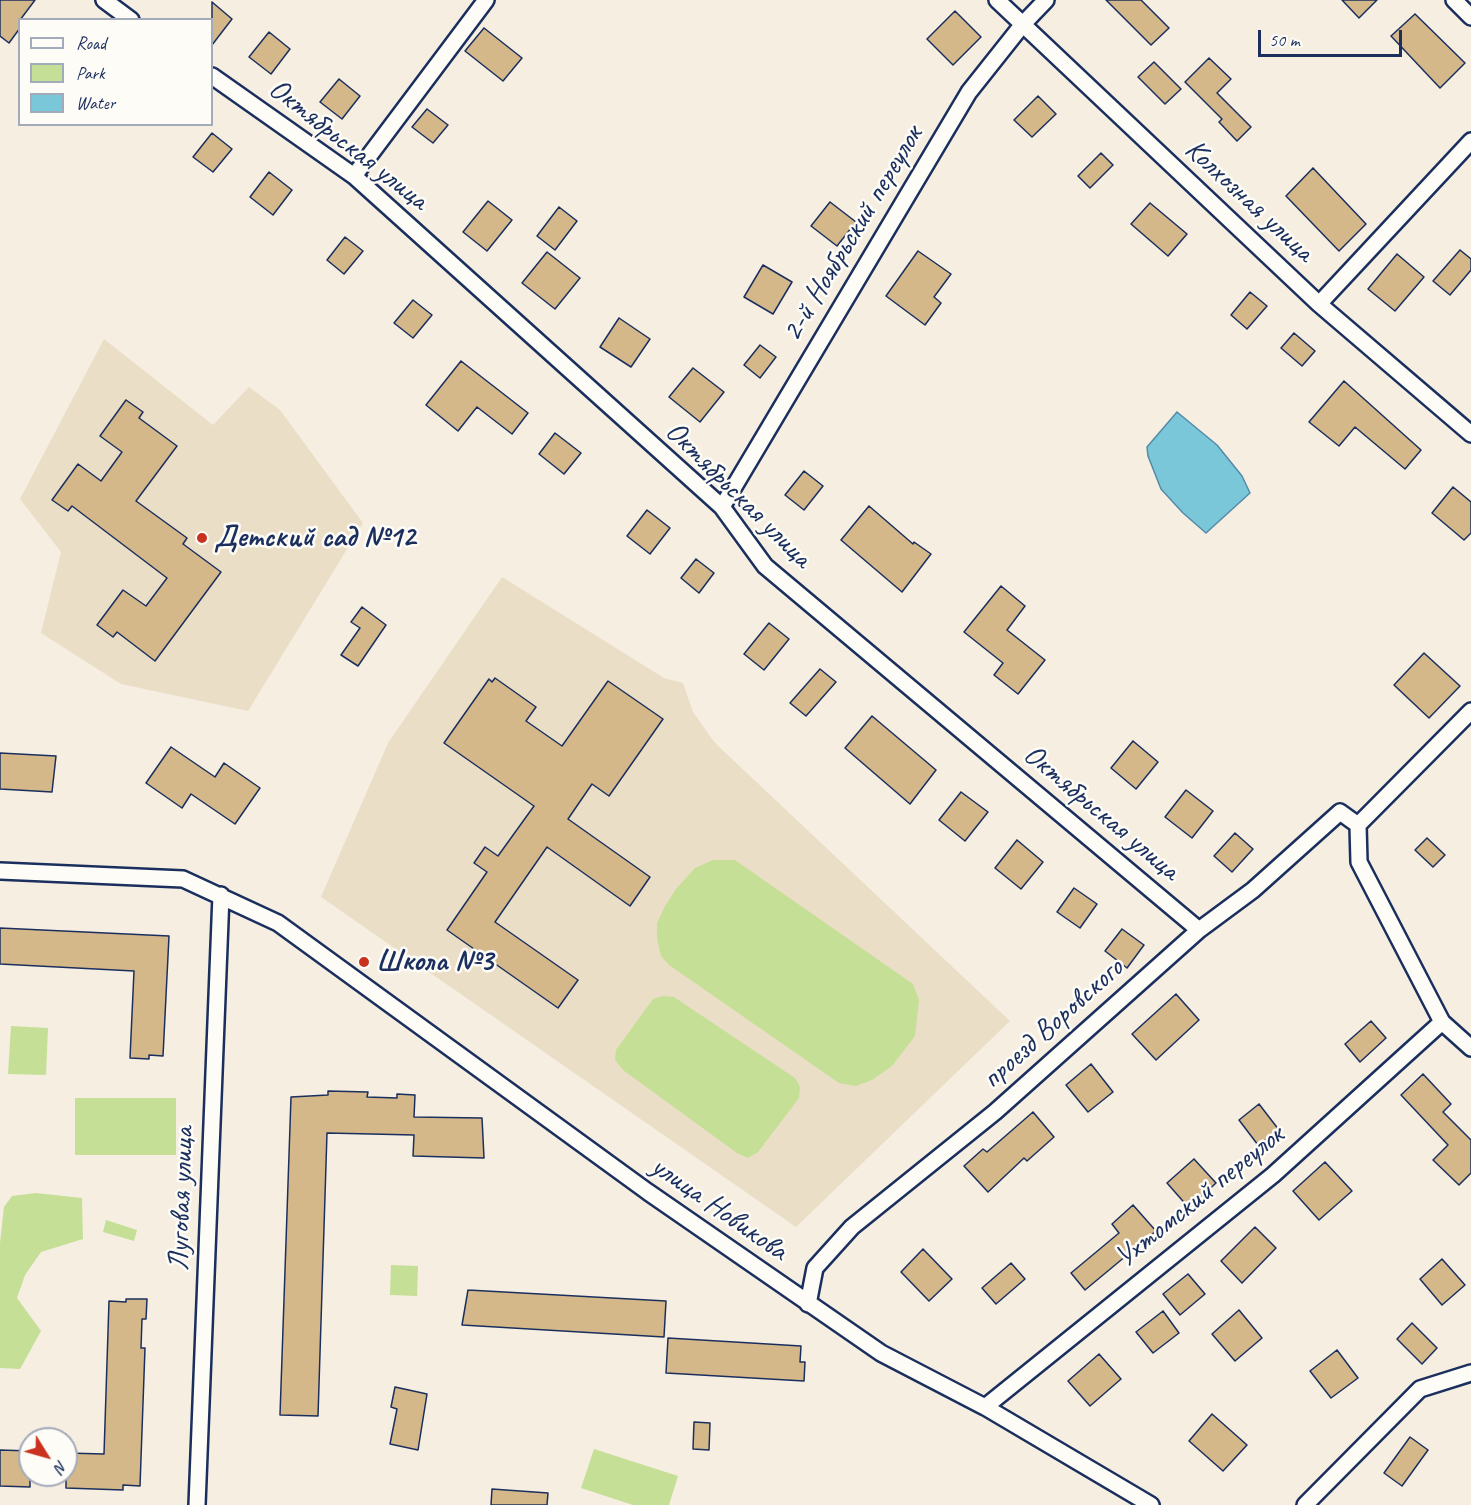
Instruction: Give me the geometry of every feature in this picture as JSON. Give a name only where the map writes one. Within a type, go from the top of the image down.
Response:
[{"type":"street","points":[[104,0],[128,18]]},
{"type":"street","points":[[354,176],[486,0]]},
{"type":"street","name":"Колхозная улица","points":[[997,0],[1319,304],[1471,434]]},
{"type":"street","name":"2-й Ноябрьский переулок","points":[[722,507],[969,92],[1023,24],[1046,0]]},
{"type":"street","points":[[1455,0],[1471,17]]},
{"type":"street","name":"Октябрьская улица","points":[[213,77],[354,176],[722,507],[765,566],[1199,930]]},
{"type":"street","points":[[1319,304],[1471,141]]},
{"type":"street","points":[[1471,711],[1358,825],[1359,862],[1442,1022],[1471,1048]]},
{"type":"street","name":"проезд Воровского","points":[[808,1304],[815,1268],[852,1227],[995,1112],[1199,930],[1253,890],[1341,812],[1358,825]]},
{"type":"street","name":"улица Новикова","points":[[0,871],[183,879],[278,923],[648,1192],[881,1353],[985,1407],[1151,1505]]},
{"type":"street","name":"Луговая улица","points":[[197,1505],[220,895]]},
{"type":"street","name":"Ухтомский переулок","points":[[985,1407],[1273,1175],[1442,1022]]},
{"type":"street","points":[[1305,1505],[1420,1389],[1471,1373]]},
{"type":"shaded area","name":"Детский сад №12","points":[[104,339],[213,425],[249,387],[280,410],[363,523],[248,711],[121,684],[41,633],[61,552],[20,499]]},
{"type":"shaded area","points":[[502,577],[664,678],[683,683],[693,712],[715,743],[1010,1021],[796,1227],[321,897],[388,743]]},
{"type":"green space","points":[[713,860],[735,860],[913,984],[919,1000],[915,1036],[892,1066],[872,1080],[856,1086],[839,1083],[669,965],[661,956],[657,939],[657,923],[665,906],[676,889],[695,868]]},
{"type":"green space","points":[[663,996],[674,997],[795,1078],[800,1087],[799,1098],[758,1152],[748,1158],[737,1153],[623,1070],[615,1060],[616,1050],[653,999]]},
{"type":"green space","points":[[11,1026],[48,1028],[46,1075],[8,1074]]},
{"type":"green space","points":[[75,1098],[176,1098],[176,1155],[75,1155]]},
{"type":"green space","points":[[36,1193],[82,1198],[83,1239],[41,1252],[25,1275],[17,1298],[41,1331],[20,1369],[0,1368],[0,1243],[4,1207],[12,1196]]},
{"type":"green space","points":[[106,1220],[137,1230],[134,1241],[103,1232]]},
{"type":"green space","points":[[391,1265],[418,1266],[417,1296],[390,1295]]},
{"type":"green space","points":[[594,1449],[678,1476],[669,1505],[633,1505],[581,1488]]},
{"type":"water","points":[[1177,412],[1217,445],[1242,476],[1250,493],[1206,533],[1161,489],[1148,456],[1147,447]]},
{"type":"building","points":[[0,0],[35,0],[22,18],[18,18],[18,31],[9,43],[0,36]]},
{"type":"building","points":[[1106,0],[1141,0],[1169,28],[1151,45]]},
{"type":"building","points":[[1342,0],[1377,0],[1359,18]]},
{"type":"building","points":[[212,2],[232,19],[213,44],[213,18]]},
{"type":"building","points":[[955,11],[981,37],[953,65],[927,39]]},
{"type":"building","points":[[1415,14],[1465,63],[1440,88],[1391,36]]},
{"type":"building","points":[[484,28],[522,58],[503,81],[465,51]]},
{"type":"building","points":[[269,32],[290,49],[271,74],[249,57]]},
{"type":"building","points":[[1209,58],[1231,79],[1217,93],[1251,127],[1237,141],[1219,122],[1222,119],[1185,82]]},
{"type":"building","points":[[1154,62],[1181,89],[1165,104],[1138,77]]},
{"type":"building","points":[[339,79],[360,96],[342,119],[320,102]]},
{"type":"building","points":[[1038,96],[1056,114],[1032,137],[1014,120]]},
{"type":"building","points":[[427,109],[448,125],[433,143],[412,127]]},
{"type":"building","points":[[212,133],[232,149],[213,172],[193,157]]},
{"type":"building","points":[[1101,153],[1113,165],[1090,188],[1078,176]]},
{"type":"building","points":[[1313,168],[1366,224],[1339,251],[1286,196]]},
{"type":"building","points":[[269,172],[292,190],[273,215],[250,197]]},
{"type":"building","points":[[488,201],[512,220],[487,251],[463,232]]},
{"type":"building","points":[[830,202],[856,222],[837,246],[811,226]]},
{"type":"building","points":[[1150,203],[1187,234],[1168,256],[1131,224]]},
{"type":"building","points":[[559,207],[577,221],[555,250],[537,236]]},
{"type":"building","points":[[345,237],[363,251],[344,274],[327,260]]},
{"type":"building","points":[[1460,250],[1471,259],[1471,270],[1450,295],[1433,281]]},
{"type":"building","points":[[918,251],[951,274],[934,297],[941,303],[925,325],[886,296]]},
{"type":"building","points":[[547,252],[580,278],[555,309],[522,283]]},
{"type":"building","points":[[1397,254],[1424,277],[1395,311],[1368,289]]},
{"type":"building","points":[[763,265],[792,282],[773,314],[744,297]]},
{"type":"building","points":[[1250,292],[1267,306],[1247,329],[1231,315]]},
{"type":"building","points":[[413,300],[432,315],[413,338],[394,323]]},
{"type":"building","points":[[619,318],[650,339],[631,367],[600,347]]},
{"type":"building","points":[[1294,333],[1315,351],[1302,366],[1281,348]]},
{"type":"building","points":[[760,345],[776,357],[760,378],[744,365]]},
{"type":"building","points":[[461,361],[528,413],[512,434],[477,407],[458,431],[426,405]]},
{"type":"building","points":[[693,368],[724,392],[700,422],[669,397]]},
{"type":"building","points":[[1344,381],[1421,450],[1405,469],[1355,427],[1339,446],[1309,422]]},
{"type":"building","points":[[126,400],[143,412],[139,418],[177,446],[136,501],[187,538],[183,544],[221,572],[155,661],[117,632],[113,637],[97,625],[123,590],[146,606],[167,578],[72,506],[68,511],[52,500],[78,464],[101,481],[122,452],[100,436]]},
{"type":"building","points":[[555,433],[581,453],[564,474],[539,454]]},
{"type":"building","points":[[804,471],[823,486],[804,510],[785,495]]},
{"type":"building","points":[[1453,487],[1471,502],[1471,533],[1464,540],[1432,513]]},
{"type":"building","points":[[869,506],[913,544],[914,542],[931,554],[902,592],[841,540]]},
{"type":"building","points":[[647,510],[670,528],[650,554],[627,536]]},
{"type":"building","points":[[696,559],[714,573],[699,593],[681,578]]},
{"type":"building","points":[[1001,586],[1025,606],[1007,630],[1045,660],[1018,694],[994,675],[1003,663],[964,632]]},
{"type":"building","points":[[362,607],[386,625],[358,666],[341,655],[360,628],[351,622]]},
{"type":"building","points":[[769,623],[789,639],[764,670],[744,654]]},
{"type":"building","points":[[1424,653],[1460,686],[1429,718],[1394,685]]},
{"type":"building","points":[[820,669],[836,682],[806,716],[790,703]]},
{"type":"building","points":[[495,678],[536,707],[526,721],[562,746],[608,681],[663,719],[609,796],[592,784],[568,819],[650,877],[630,906],[547,847],[495,922],[578,980],[558,1008],[447,930],[487,872],[474,863],[485,847],[498,856],[534,806],[444,743],[489,679],[492,682]]},
{"type":"building","points":[[872,716],[936,770],[910,804],[845,748]]},
{"type":"building","points":[[1133,741],[1158,762],[1136,789],[1111,768]]},
{"type":"building","points":[[171,747],[215,777],[224,763],[260,788],[235,824],[191,794],[182,808],[146,783]]},
{"type":"building","points":[[0,753],[56,756],[52,792],[0,789]]},
{"type":"building","points":[[1186,790],[1213,811],[1192,838],[1165,817]]},
{"type":"building","points":[[961,792],[988,812],[965,841],[939,820]]},
{"type":"building","points":[[1235,833],[1253,849],[1232,872],[1214,856]]},
{"type":"building","points":[[1427,838],[1445,855],[1433,867],[1415,850]]},
{"type":"building","points":[[1017,840],[1043,862],[1021,889],[995,868]]},
{"type":"building","points":[[1074,888],[1097,904],[1080,928],[1057,912]]},
{"type":"building","points":[[0,928],[169,936],[163,1056],[149,1055],[149,1059],[130,1058],[134,971],[0,964]]},
{"type":"building","points":[[1122,929],[1144,945],[1127,968],[1105,951]]},
{"type":"building","points":[[1176,994],[1199,1020],[1156,1060],[1132,1034]]},
{"type":"building","points":[[1371,1021],[1386,1038],[1360,1062],[1345,1044]]},
{"type":"building","points":[[1091,1064],[1113,1092],[1088,1112],[1066,1085]]},
{"type":"building","points":[[1423,1074],[1451,1104],[1443,1112],[1471,1140],[1471,1173],[1459,1185],[1433,1160],[1448,1145],[1401,1095]]},
{"type":"building","points":[[328,1091],[368,1092],[367,1097],[397,1098],[397,1094],[415,1095],[414,1117],[482,1118],[484,1158],[413,1156],[414,1135],[327,1133],[318,1416],[280,1415],[291,1097],[328,1095]]},
{"type":"building","points":[[1259,1104],[1279,1130],[1258,1145],[1239,1120]]},
{"type":"building","points":[[1033,1112],[1054,1137],[1027,1161],[1024,1158],[988,1192],[964,1166],[983,1149],[987,1152]]},
{"type":"building","points":[[1194,1159],[1216,1183],[1189,1208],[1167,1183]]},
{"type":"building","points":[[1325,1162],[1352,1191],[1319,1220],[1293,1191]]},
{"type":"building","points":[[1133,1205],[1156,1231],[1085,1290],[1071,1273],[1119,1233],[1112,1224]]},
{"type":"building","points":[[1255,1227],[1276,1248],[1242,1283],[1221,1261]]},
{"type":"building","points":[[923,1249],[952,1279],[929,1301],[901,1272]]},
{"type":"building","points":[[1442,1259],[1465,1285],[1442,1305],[1420,1279]]},
{"type":"building","points":[[1011,1263],[1025,1279],[996,1304],[982,1288]]},
{"type":"building","points":[[1188,1274],[1205,1294],[1180,1315],[1163,1294]]},
{"type":"building","points":[[468,1290],[666,1301],[664,1337],[462,1325]]},
{"type":"building","points":[[126,1299],[147,1299],[146,1319],[142,1319],[141,1348],[145,1348],[140,1486],[123,1485],[123,1490],[66,1488],[78,1487],[78,1453],[104,1454],[109,1301],[126,1302]]},
{"type":"building","points":[[1239,1310],[1262,1338],[1235,1361],[1212,1334]]},
{"type":"building","points":[[1163,1311],[1179,1333],[1153,1353],[1136,1332]]},
{"type":"building","points":[[1412,1323],[1437,1348],[1422,1364],[1397,1339]]},
{"type":"building","points":[[668,1338],[801,1346],[800,1362],[805,1362],[804,1381],[666,1373]]},
{"type":"building","points":[[1337,1350],[1358,1378],[1331,1398],[1310,1371]]},
{"type":"building","points":[[1099,1354],[1121,1379],[1090,1406],[1068,1381]]},
{"type":"building","points":[[395,1387],[427,1394],[418,1450],[390,1444],[397,1409],[391,1407]]},
{"type":"building","points":[[1212,1414],[1247,1445],[1223,1471],[1189,1441]]},
{"type":"building","points":[[694,1422],[710,1423],[709,1450],[693,1449]]},
{"type":"building","points":[[1410,1437],[1428,1450],[1402,1486],[1384,1473]]},
{"type":"building","points":[[0,1450],[18,1451],[18,1487],[0,1486]]},
{"type":"building","points":[[492,1489],[548,1493],[547,1505],[491,1505]]},
{"type":"place","name":"Детский сад №12","points":[[202,538]]},
{"type":"place","name":"Школа №3","points":[[364,962]]}]
